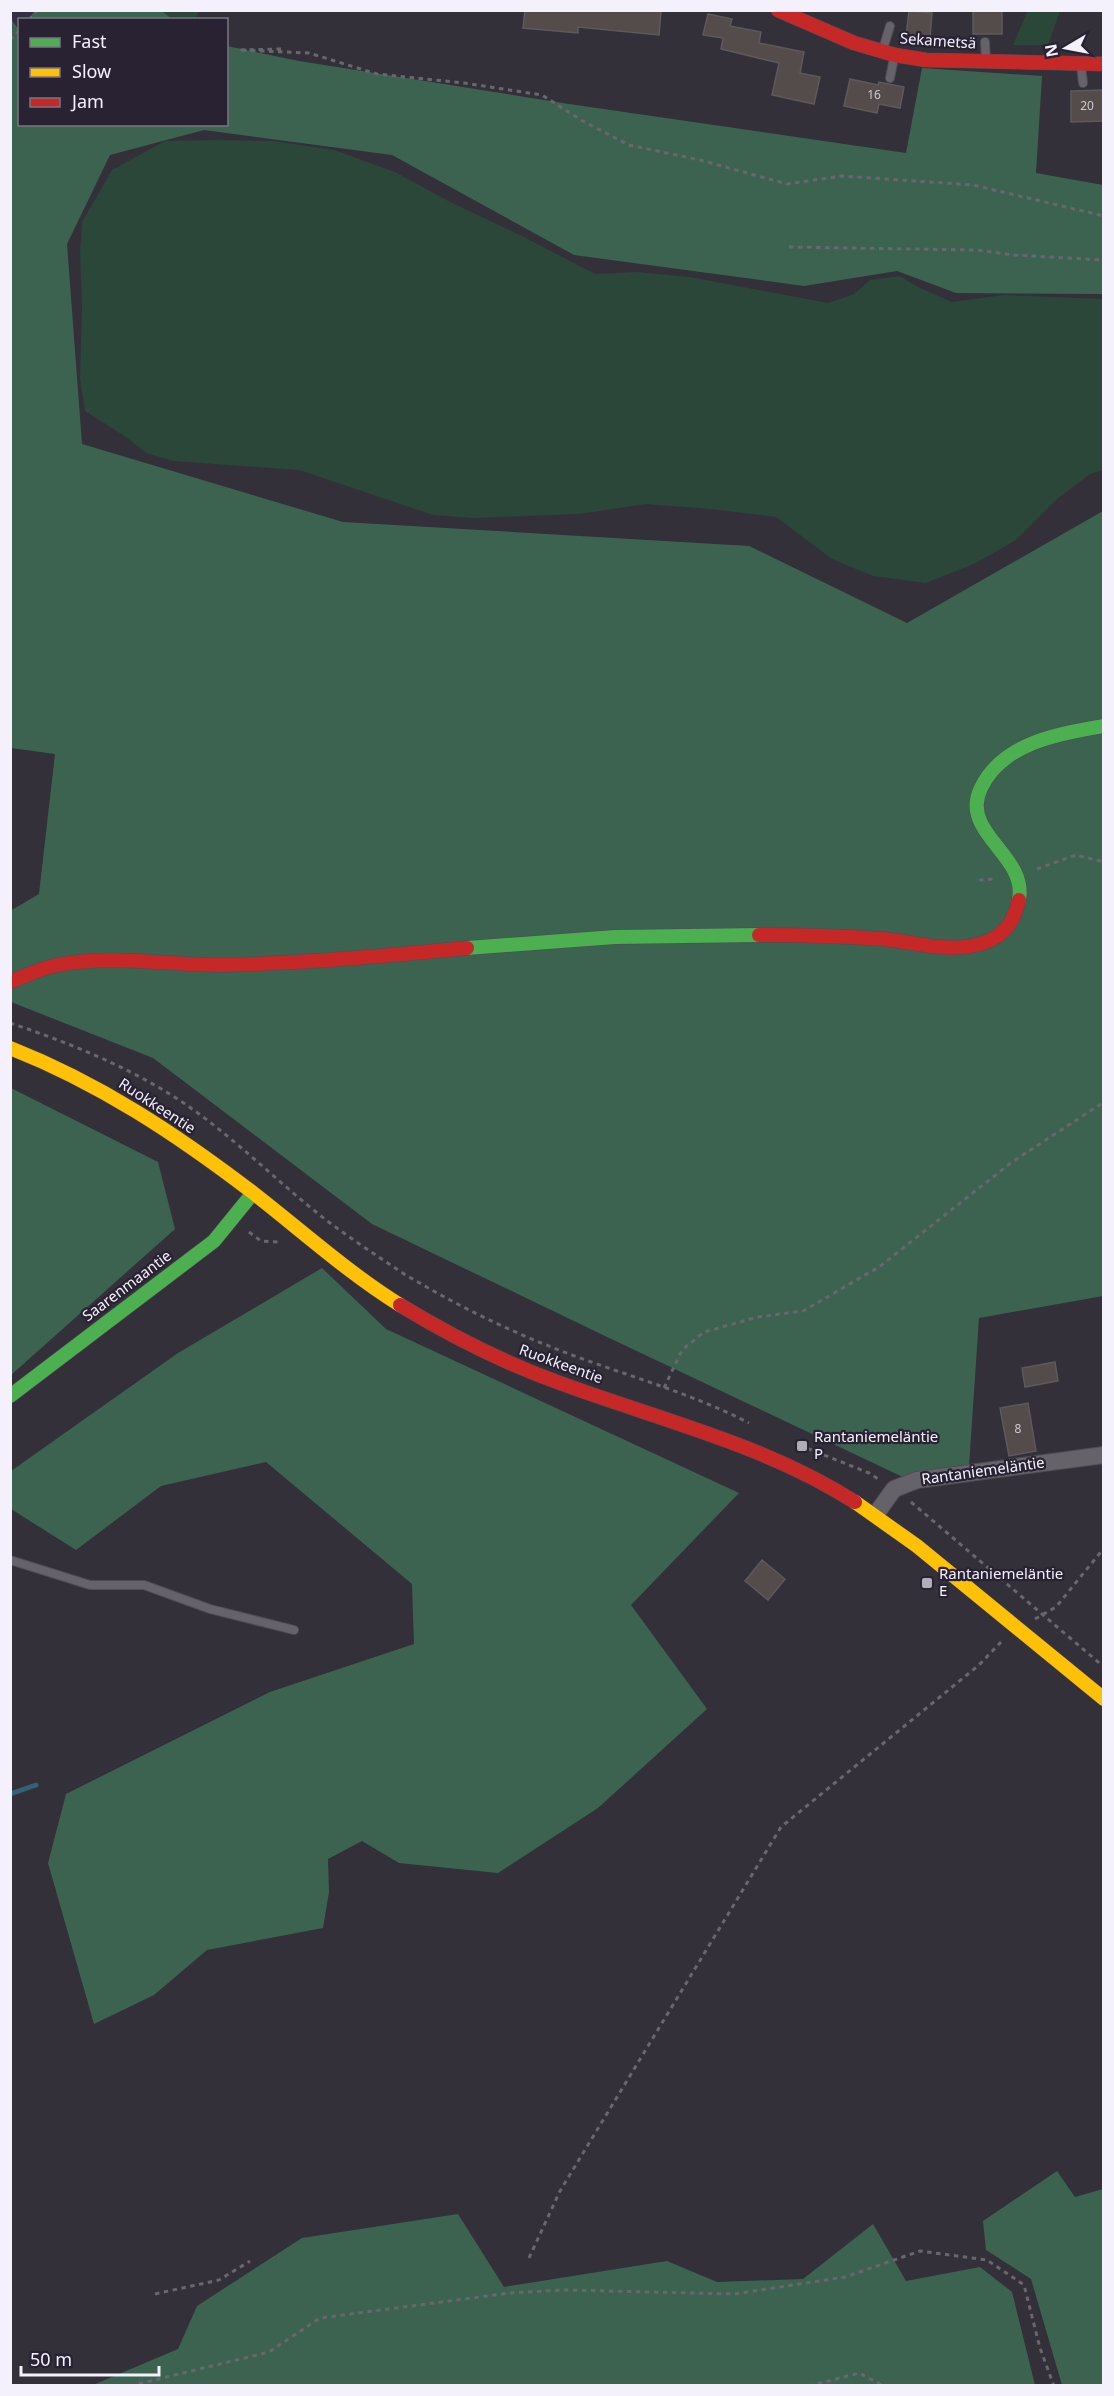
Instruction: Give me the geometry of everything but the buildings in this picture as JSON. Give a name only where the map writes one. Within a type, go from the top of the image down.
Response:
[{"type":"street","name":"Sekametsä","points":[[778,10],[804,16],[889,54],[926,60],[1104,64]]},
{"type":"street","points":[[10,982],[38,970],[87,962],[204,966],[372,956],[592,938],[699,935],[815,936],[875,939],[949,947],[981,945],[995,939],[1009,925],[1018,906],[1019,890],[1016,877],[1004,852],[980,822],[976,812],[975,802],[986,778],[994,767],[1024,749],[1040,742],[1104,726]]},
{"type":"street","name":"Ruokkeentie","points":[[10,1048],[90,1083],[138,1109],[253,1193],[393,1301],[459,1340],[528,1371],[746,1446],[804,1473],[876,1514],[932,1557],[1056,1664],[1104,1699]]},
{"type":"street","name":"Saarenmaantie","points":[[10,1396],[214,1241],[253,1193]]},
{"type":"street","name":"Rantaniemeläntie","points":[[894,1489],[916,1480],[1104,1455]]},
{"type":"street","points":[[876,1514],[894,1489]]},
{"type":"lane","points":[[890,26],[890,78]]},
{"type":"lane","points":[[985,42],[986,61]]},
{"type":"lane","points":[[1081,63],[1083,83]]},
{"type":"lane","points":[[10,1560],[90,1585],[144,1585],[210,1610],[294,1630]]},
{"type":"path","points":[[280,49],[239,50],[309,53],[378,74],[464,83],[542,95],[580,120],[629,145],[700,160],[788,184],[842,176],[973,185],[1104,216]]},
{"type":"path","points":[[789,247],[976,250],[1014,255],[1104,260]]},
{"type":"path","points":[[979,880],[1016,877],[1076,855],[1104,862]]},
{"type":"path","points":[[10,1023],[107,1061],[168,1093],[226,1134],[330,1222],[401,1272],[452,1301],[529,1338],[724,1410],[755,1426]]},
{"type":"path","points":[[664,1388],[682,1350],[704,1332],[758,1317],[803,1311],[879,1267],[1012,1162],[1104,1102]]},
{"type":"path","points":[[793,1442],[869,1473],[894,1489],[931,1517],[1104,1667]]},
{"type":"path","points":[[530,2258],[560,2191],[781,1827],[980,1665],[1013,1628],[1056,1607],[1104,1548]]},
{"type":"path","points":[[130,2385],[269,2352],[320,2318],[510,2293],[565,2290],[734,2294],[845,2277],[920,2251],[987,2260],[1024,2285],[1040,2348],[1054,2385]]},
{"type":"path","points":[[155,2294],[219,2280],[250,2261]]},
{"type":"path","points":[[809,2385],[859,2373],[884,2385]]},
{"type":"shaded area","points":[[11,11],[35,11],[28,18],[18,18],[18,28],[11,20]]},
{"type":"green space","points":[[1028,10],[1060,11],[1048,45],[1013,45]]},
{"type":"green space","points":[[35,11],[162,11],[171,18],[29,18]]},
{"type":"green space","points":[[162,11],[199,11],[196,18],[171,18]]},
{"type":"green space","points":[[11,19],[18,29],[18,126],[228,126],[228,46],[299,61],[569,104],[906,153],[922,68],[1042,76],[1036,173],[1103,185],[1103,294],[956,293],[897,271],[804,286],[574,255],[392,155],[204,130],[110,155],[67,244],[82,444],[343,522],[749,546],[907,623],[1103,511],[1103,1296],[979,1318],[969,1466],[907,1479],[372,1224],[153,1058],[11,1002],[10,911],[39,894],[55,754],[11,748]]},
{"type":"green space","points":[[165,141],[274,141],[334,150],[395,172],[595,274],[637,272],[690,277],[828,303],[854,294],[870,280],[900,276],[952,302],[1004,295],[1103,299],[1103,470],[1090,474],[1058,498],[1016,540],[976,563],[926,583],[873,576],[832,559],[776,517],[646,504],[579,514],[473,518],[433,515],[299,470],[174,461],[146,453],[126,437],[85,411],[80,379],[82,222],[112,170]]},
{"type":"green space","points":[[11,1088],[158,1162],[175,1229],[11,1375]]},
{"type":"green space","points":[[322,1268],[386,1329],[739,1493],[631,1605],[707,1709],[598,1808],[498,1873],[399,1863],[362,1841],[328,1859],[329,1892],[323,1928],[207,1950],[154,1995],[94,2024],[48,1863],[66,1794],[270,1692],[414,1644],[412,1584],[266,1462],[161,1486],[76,1550],[11,1509],[11,1471],[178,1353]]},
{"type":"green space","points":[[1057,2171],[1075,2197],[1103,2189],[1103,2385],[1062,2385],[1031,2279],[986,2250],[983,2221]]},
{"type":"green space","points":[[458,2214],[504,2287],[667,2261],[717,2282],[803,2279],[873,2224],[906,2281],[980,2267],[1012,2292],[1035,2385],[93,2385],[178,2349],[197,2306],[302,2238]]},
{"type":"waterway","points":[[10,1794],[36,1785]]},
{"type":"traffic: fast","points":[[1019,900],[1020,889],[1013,868],[979,819],[976,806],[981,788],[1003,760],[1018,750],[1051,737],[1104,726]]},
{"type":"traffic: fast","points":[[467,948],[615,937],[759,935]]},
{"type":"traffic: fast","points":[[10,1396],[214,1241],[253,1193]]},
{"type":"traffic: slow","points":[[10,1048],[75,1077],[165,1130],[252,1192],[343,1265],[400,1305]]},
{"type":"traffic: slow","points":[[855,1502],[917,1546],[1104,1699]]},
{"type":"traffic: jam","points":[[778,10],[854,43],[895,55],[926,60],[1104,64]]},
{"type":"traffic: jam","points":[[759,935],[852,937],[946,947],[971,946],[991,940],[1003,932],[1011,921],[1019,900]]},
{"type":"traffic: jam","points":[[10,982],[53,966],[96,960],[226,965],[346,959],[467,948]]},
{"type":"traffic: jam","points":[[400,1305],[498,1358],[560,1383],[748,1449],[785,1464],[855,1502]]},
{"type":"place","name":"Rantaniemeläntie P","points":[[802,1446]]},
{"type":"place","name":"Rantaniemeläntie E","points":[[927,1583]]}]
